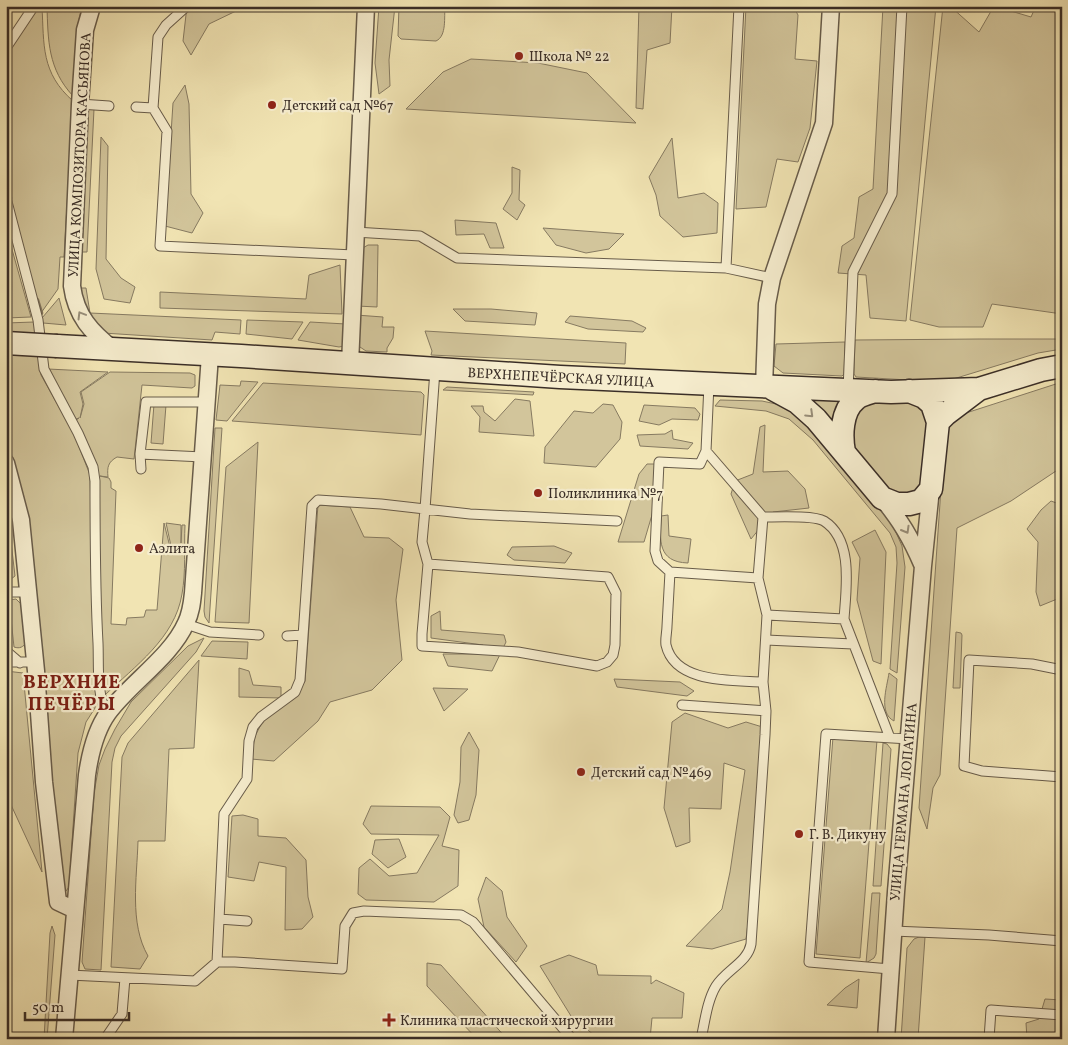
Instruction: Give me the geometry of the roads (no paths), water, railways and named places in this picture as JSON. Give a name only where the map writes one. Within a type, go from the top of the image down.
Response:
[{"type":"street","name":"УЛИЦА КОМПОЗИТОРА КАСЬЯНОВА","points":[[92,6],[85,30],[72,256],[72,286],[74,301],[80,314],[96,336],[114,350]]},
{"type":"street","points":[[350,364],[366,6]]},
{"type":"street","points":[[767,387],[765,341],[767,304],[772,278],[824,123],[832,6]]},
{"type":"street","name":"ВЕРХНЕПЕЧЁРСКАЯ УЛИЦА","points":[[6,342],[435,370],[875,391],[979,389],[1062,366]]},
{"type":"street","points":[[64,1039],[90,753],[107,714],[176,640],[186,624],[191,611],[194,593],[210,355]]},
{"type":"street","name":"УЛИЦА ГЕРМАНА ЛОПАТИНА","points":[[767,387],[797,402],[816,419],[901,521],[923,566]]},
{"type":"street","points":[[909,391],[924,397],[932,404],[938,422],[979,389]]},
{"type":"street","points":[[844,452],[842,440],[843,424],[847,410],[856,398],[875,391]]},
{"type":"street","name":"УЛИЦА ГЕРМАНА ЛОПАТИНА","points":[[886,1039],[923,566],[938,422]]},
{"type":"street","points":[[6,463],[21,520],[28,592],[27,662],[58,902],[75,910]]},
{"type":"street","points":[[882,498],[896,504],[909,504],[921,501],[931,489]]},
{"type":"lane","points":[[6,48],[34,6]]},
{"type":"lane","points":[[187,6],[166,25],[158,37],[153,108],[166,131],[160,246],[354,255]]},
{"type":"lane","points":[[726,268],[739,6]]},
{"type":"lane","points":[[848,390],[853,272],[892,194],[902,6]]},
{"type":"lane","points":[[80,104],[108,106]]},
{"type":"lane","points":[[136,107],[153,108]]},
{"type":"lane","points":[[6,198],[38,320],[44,369],[65,407],[93,467],[95,481],[99,686],[102,704],[107,714]]},
{"type":"lane","points":[[355,232],[420,236],[457,258],[726,268],[772,278]]},
{"type":"lane","points":[[428,564],[608,577],[616,593],[615,645],[613,655],[607,662],[597,666],[518,652],[422,646],[428,564],[422,542],[435,370]]},
{"type":"lane","points":[[709,384],[706,451],[700,464],[659,462],[655,551],[658,561],[670,572],[758,578]]},
{"type":"lane","points":[[141,469],[140,454],[146,402],[207,402]]},
{"type":"lane","points":[[701,1039],[710,998],[721,979],[747,956],[750,949],[766,711],[763,682],[767,615],[758,578],[763,517],[706,451]]},
{"type":"lane","points":[[140,454],[203,457]]},
{"type":"lane","points":[[217,962],[224,814],[247,779],[249,741],[253,727],[261,717],[295,692],[300,680],[312,506],[318,500],[381,504],[470,514],[617,521]]},
{"type":"lane","points":[[763,517],[815,518],[824,521],[834,531],[843,547],[847,566],[844,619],[890,738]]},
{"type":"lane","points":[[670,572],[666,644],[671,656],[681,666],[696,675],[706,678],[763,682]]},
{"type":"lane","points":[[6,592],[28,592]]},
{"type":"lane","points":[[767,615],[844,619]]},
{"type":"lane","points":[[186,624],[210,632],[259,635]]},
{"type":"lane","points":[[287,636],[303,635]]},
{"type":"lane","points":[[766,640],[853,644]]},
{"type":"lane","points":[[6,651],[27,662]]},
{"type":"lane","points":[[1062,670],[1032,664],[969,660],[964,766],[982,771],[1062,777]]},
{"type":"lane","points":[[6,662],[27,662]]},
{"type":"lane","points":[[682,705],[766,711]]},
{"type":"lane","points":[[890,969],[810,962],[826,734],[909,739]]},
{"type":"lane","points":[[69,975],[195,981],[217,962],[342,969],[345,926],[353,913],[461,915],[473,922],[572,1039]]},
{"type":"lane","points":[[219,919],[247,921]]},
{"type":"lane","points":[[893,931],[989,935],[1062,941]]},
{"type":"lane","points":[[107,1039],[107,1036],[122,1014],[125,978]]},
{"type":"lane","points":[[988,1039],[991,1010],[1062,1014]]},
{"type":"waterway","points":[[6,185],[10,198]]},
{"type":"waterway","points":[[37,300],[41,313]]},
{"type":"place","name":"Школа № 22","points":[[519,56]]},
{"type":"place","name":"Детский сад №67","points":[[272,105]]},
{"type":"place","name":"Поликлиника №7","points":[[538,493]]},
{"type":"place","name":"Аэлита","points":[[139,548]]},
{"type":"place","name":"Детский сад №469","points":[[581,772]]},
{"type":"place","name":"Г. В. Дикуну","points":[[799,834]]},
{"type":"place","name":"Клиника пластической хирургии","points":[[389,1020]]},
{"type":"district","name":"ВЕРХНИЕ ПЕЧЁРЫ","points":[[72,692]]}]
